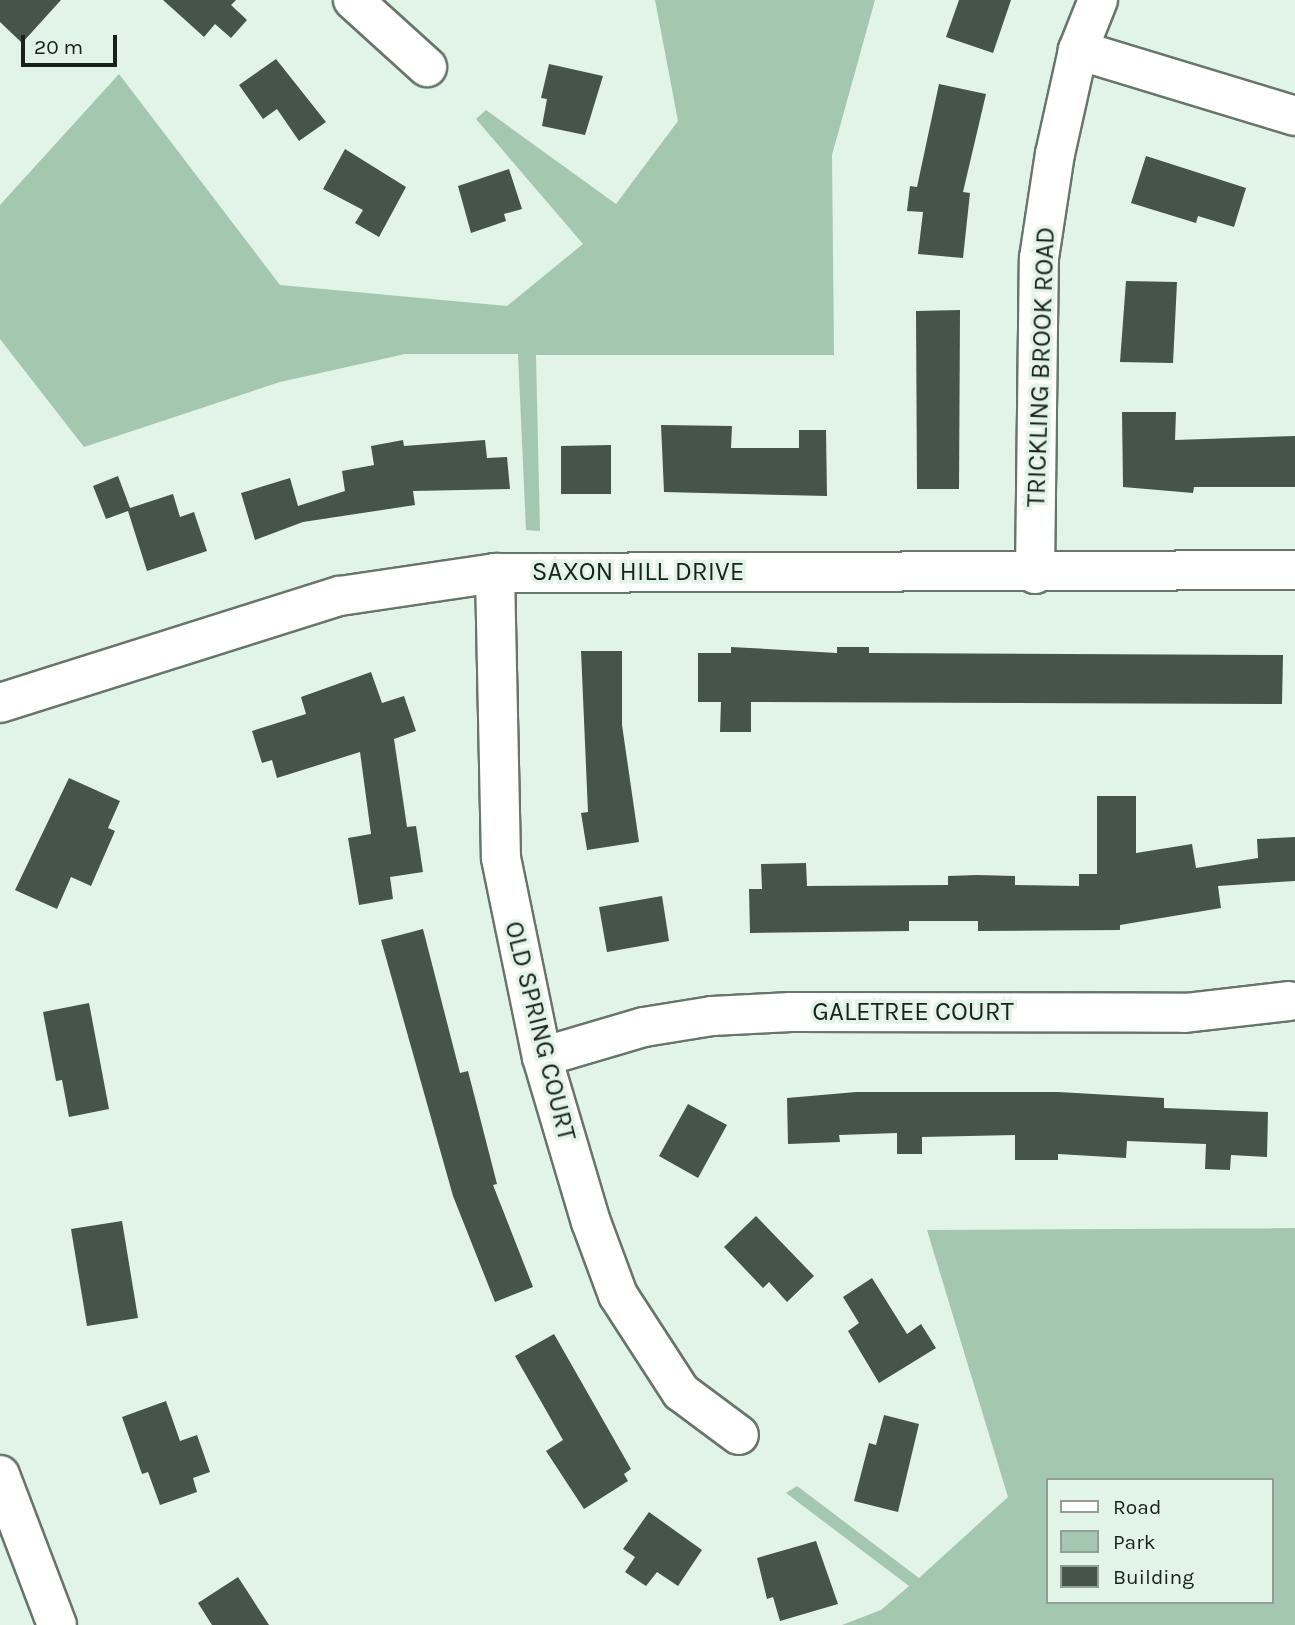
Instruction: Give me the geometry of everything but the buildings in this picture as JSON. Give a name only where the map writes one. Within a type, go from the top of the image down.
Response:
[{"type":"street","points":[[353,0],[427,67]]},
{"type":"street","name":"TRICKLING BROOK ROAD","points":[[1035,574],[1039,258],[1078,50],[1098,0]]},
{"type":"street","points":[[1078,50],[1295,117]]},
{"type":"street","name":"SAXON HILL DRIVE","points":[[0,703],[340,596],[495,573],[1035,574],[1295,570]]},
{"type":"street","name":"OLD SPRING COURT","points":[[495,573],[501,858],[542,1057],[591,1222],[618,1295],[681,1392],[739,1435]]},
{"type":"street","name":"GALETREE COURT","points":[[542,1057],[644,1027],[712,1016],[790,1012],[1185,1013],[1288,1000]]},
{"type":"street","points":[[0,1475],[57,1625]]},
{"type":"green space","points":[[655,0],[875,0],[832,155],[834,355],[536,355],[540,531],[526,530],[518,354],[405,354],[280,382],[84,447],[0,339],[0,205],[119,74],[280,285],[507,306],[583,244],[476,119],[486,110],[616,204],[678,121]]},
{"type":"green space","points":[[1295,1228],[1295,1625],[842,1625],[881,1610],[909,1586],[786,1493],[797,1486],[919,1578],[1008,1497],[927,1230]]}]
